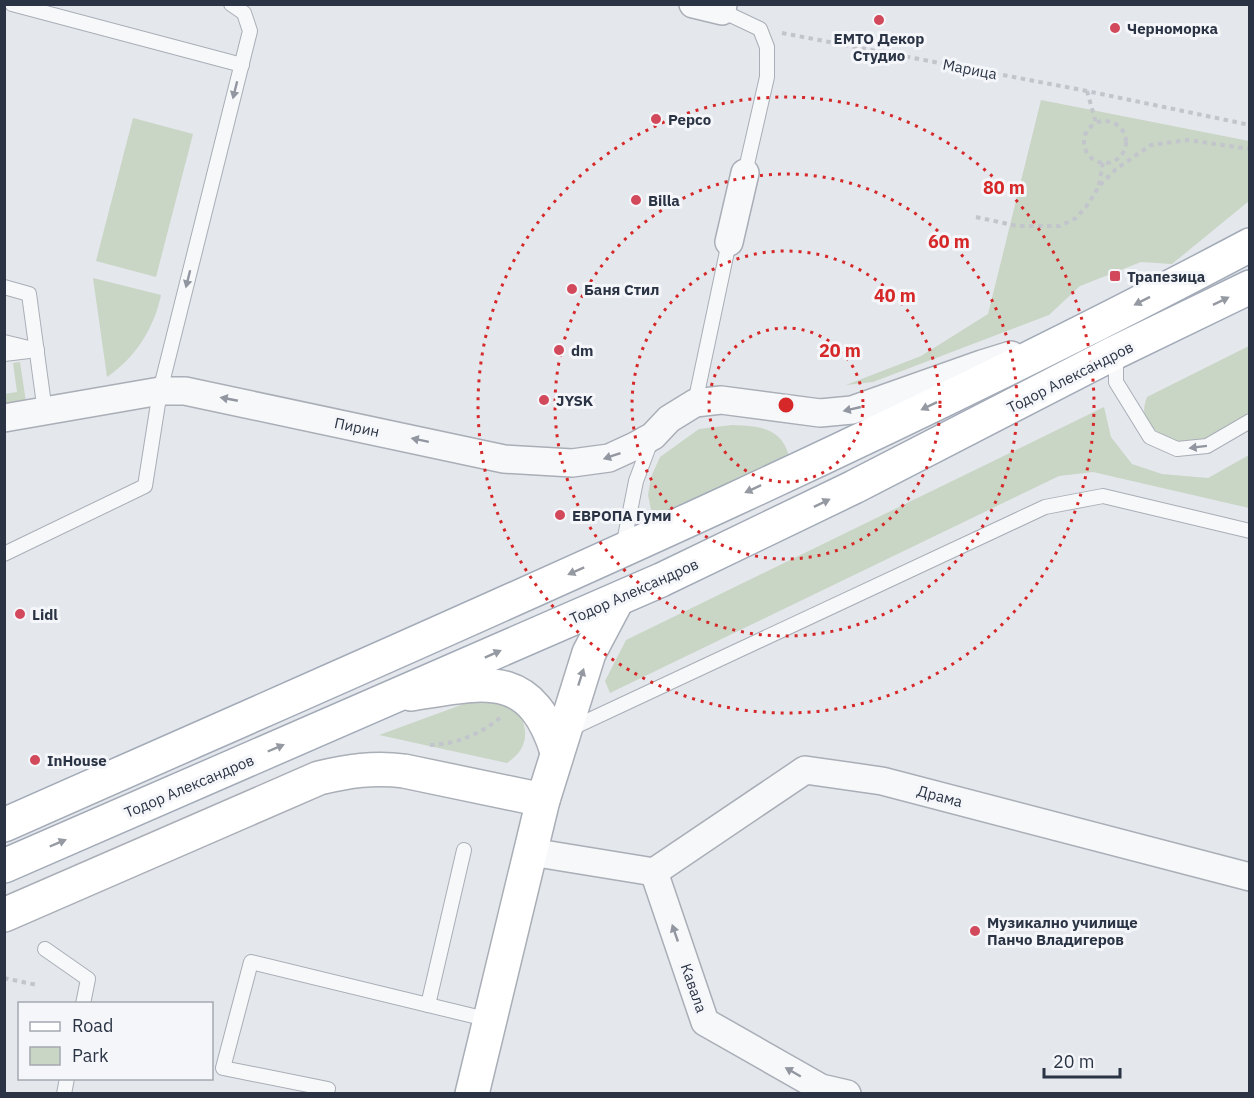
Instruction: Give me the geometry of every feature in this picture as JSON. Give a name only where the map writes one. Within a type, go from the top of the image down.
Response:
[{"type":"main road","points":[[4,825],[622,550],[835,452],[1067,339],[1250,245]]},
{"type":"main road","name":"Тодор Александров","points":[[4,866],[617,600],[854,488],[1116,352],[1250,287]]},
{"type":"main road","points":[[472,1094],[543,800],[560,742],[589,653],[617,600]]},
{"type":"main road","points":[[394,697],[476,685],[510,689],[524,697],[545,720],[560,742]]},
{"type":"main road","points":[[4,915],[319,778],[345,771],[380,768],[404,771],[543,800]]},
{"type":"street","points":[[693,4],[722,8]]},
{"type":"street","points":[[729,242],[745,173]]},
{"type":"street","points":[[695,403],[721,400],[820,413],[852,410],[982,364],[1067,339]]},
{"type":"street","name":"Пирин","points":[[4,418],[160,390],[185,391],[504,459],[572,463],[609,458],[653,436],[669,419],[695,403]]},
{"type":"street","name":"Драма","points":[[654,872],[805,770],[882,782],[1250,877]]},
{"type":"street","points":[[531,852],[654,872]]},
{"type":"street","name":"Кавала","points":[[654,872],[705,1022],[829,1092]]},
{"type":"lane","points":[[12,4],[242,64]]},
{"type":"lane","points":[[4,554],[145,486],[160,390],[250,31],[244,13],[231,4]]},
{"type":"lane","points":[[722,8],[760,29],[767,47],[767,77],[745,173]]},
{"type":"lane","points":[[695,403],[729,242]]},
{"type":"lane","points":[[4,287],[29,294],[45,412]]},
{"type":"lane","points":[[4,342],[37,350]]},
{"type":"lane","points":[[4,354],[37,350]]},
{"type":"lane","points":[[1116,352],[1116,382],[1150,437],[1177,449],[1207,446],[1250,421]]},
{"type":"lane","points":[[622,550],[636,481],[653,436]]},
{"type":"lane","points":[[560,742],[1046,507],[1103,496],[1250,531]]},
{"type":"lane","points":[[428,1005],[464,850]]},
{"type":"lane","points":[[45,949],[88,979],[83,1002]]},
{"type":"lane","points":[[328,1089],[223,1068],[251,962],[490,1020]]},
{"type":"path","name":"Марица","points":[[760,29],[1087,91],[1250,125]]},
{"type":"path","points":[[1087,91],[1095,123]]},
{"type":"path","points":[[1107,121],[1119,126],[1126,135],[1126,147],[1120,157],[1110,163],[1098,162],[1088,155],[1084,143],[1087,132],[1095,123],[1107,121]]},
{"type":"path","points":[[976,217],[1017,226],[1060,226],[1076,218],[1089,203],[1099,186],[1116,169],[1151,145],[1188,140],[1250,149]]},
{"type":"path","points":[[1099,186],[1103,162]]},
{"type":"path","points":[[4,978],[37,985]]},
{"type":"green space","points":[[1041,100],[1249,141],[1249,201],[1172,264],[1141,262],[1080,286],[1049,315],[873,382],[846,385],[921,356],[988,314]]},
{"type":"green space","points":[[133,118],[193,134],[156,277],[96,261]]},
{"type":"green space","points":[[93,278],[161,295],[154,319],[142,341],[127,360],[107,377]]},
{"type":"green space","points":[[1249,346],[1249,413],[1215,435],[1191,442],[1179,442],[1167,438],[1148,422],[1144,410],[1147,397]]},
{"type":"green space","points":[[20,362],[26,402],[5,405],[4,394],[17,392],[13,363]]},
{"type":"green space","points":[[1104,407],[1111,437],[1132,464],[1162,474],[1208,478],[1249,455],[1249,508],[1093,472],[1059,476],[610,693],[605,681],[626,640]]},
{"type":"green space","points":[[732,425],[768,430],[781,439],[789,457],[653,519],[648,495],[651,477],[660,457],[699,429]]},
{"type":"green space","points":[[500,696],[519,714],[525,731],[521,749],[507,763],[379,735],[483,697]]},
{"type":"place","name":"ЕМТО Декор Студио","points":[[879,20]]},
{"type":"place","name":"Черноморка","points":[[1115,28]]},
{"type":"place","name":"Pepco","points":[[656,119]]},
{"type":"place","name":"Billa","points":[[636,200]]},
{"type":"place","name":"Трапезица","points":[[1115,276]]},
{"type":"place","name":"Баня Стил","points":[[572,289]]},
{"type":"place","name":"dm","points":[[559,350]]},
{"type":"place","name":"JYSK","points":[[544,400]]},
{"type":"place","name":"ЕВРОПА Гуми","points":[[560,515]]},
{"type":"place","name":"Lidl","points":[[20,614]]},
{"type":"place","name":"InHouse","points":[[35,760]]},
{"type":"place","name":"Музикално училище Панчо Владигеров","points":[[975,931]]}]
